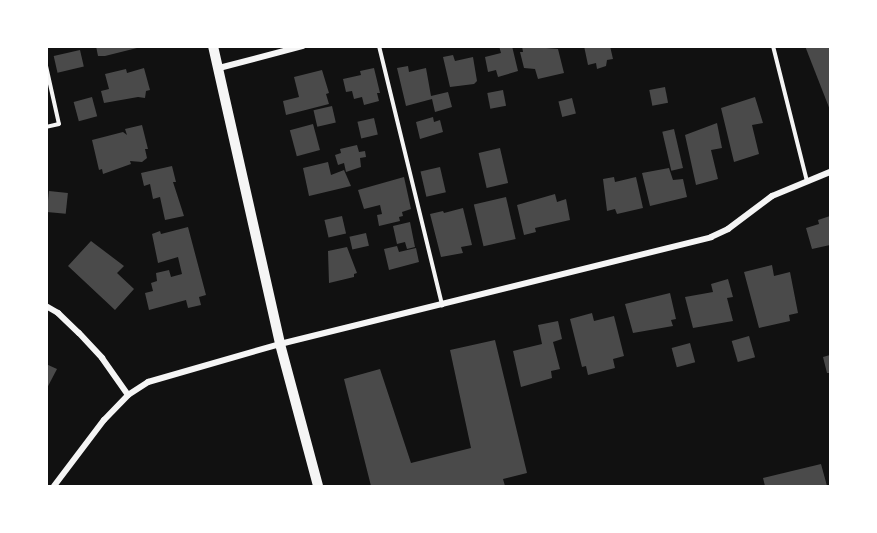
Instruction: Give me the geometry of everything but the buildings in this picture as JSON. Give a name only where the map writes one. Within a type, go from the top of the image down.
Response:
[{"type":"main road","points":[[213,46],[280,344],[318,486]]},
{"type":"street","points":[[219,68],[303,46]]},
{"type":"street","points":[[54,486],[84,445],[128,396],[148,382],[280,344],[711,237],[728,229],[772,196],[831,172]]},
{"type":"street","points":[[46,306],[58,313],[87,341],[128,396]]},
{"type":"lane","points":[[380,46],[442,305]]},
{"type":"lane","points":[[773,46],[807,181]]},
{"type":"lane","points":[[46,66],[59,124],[46,128]]}]
